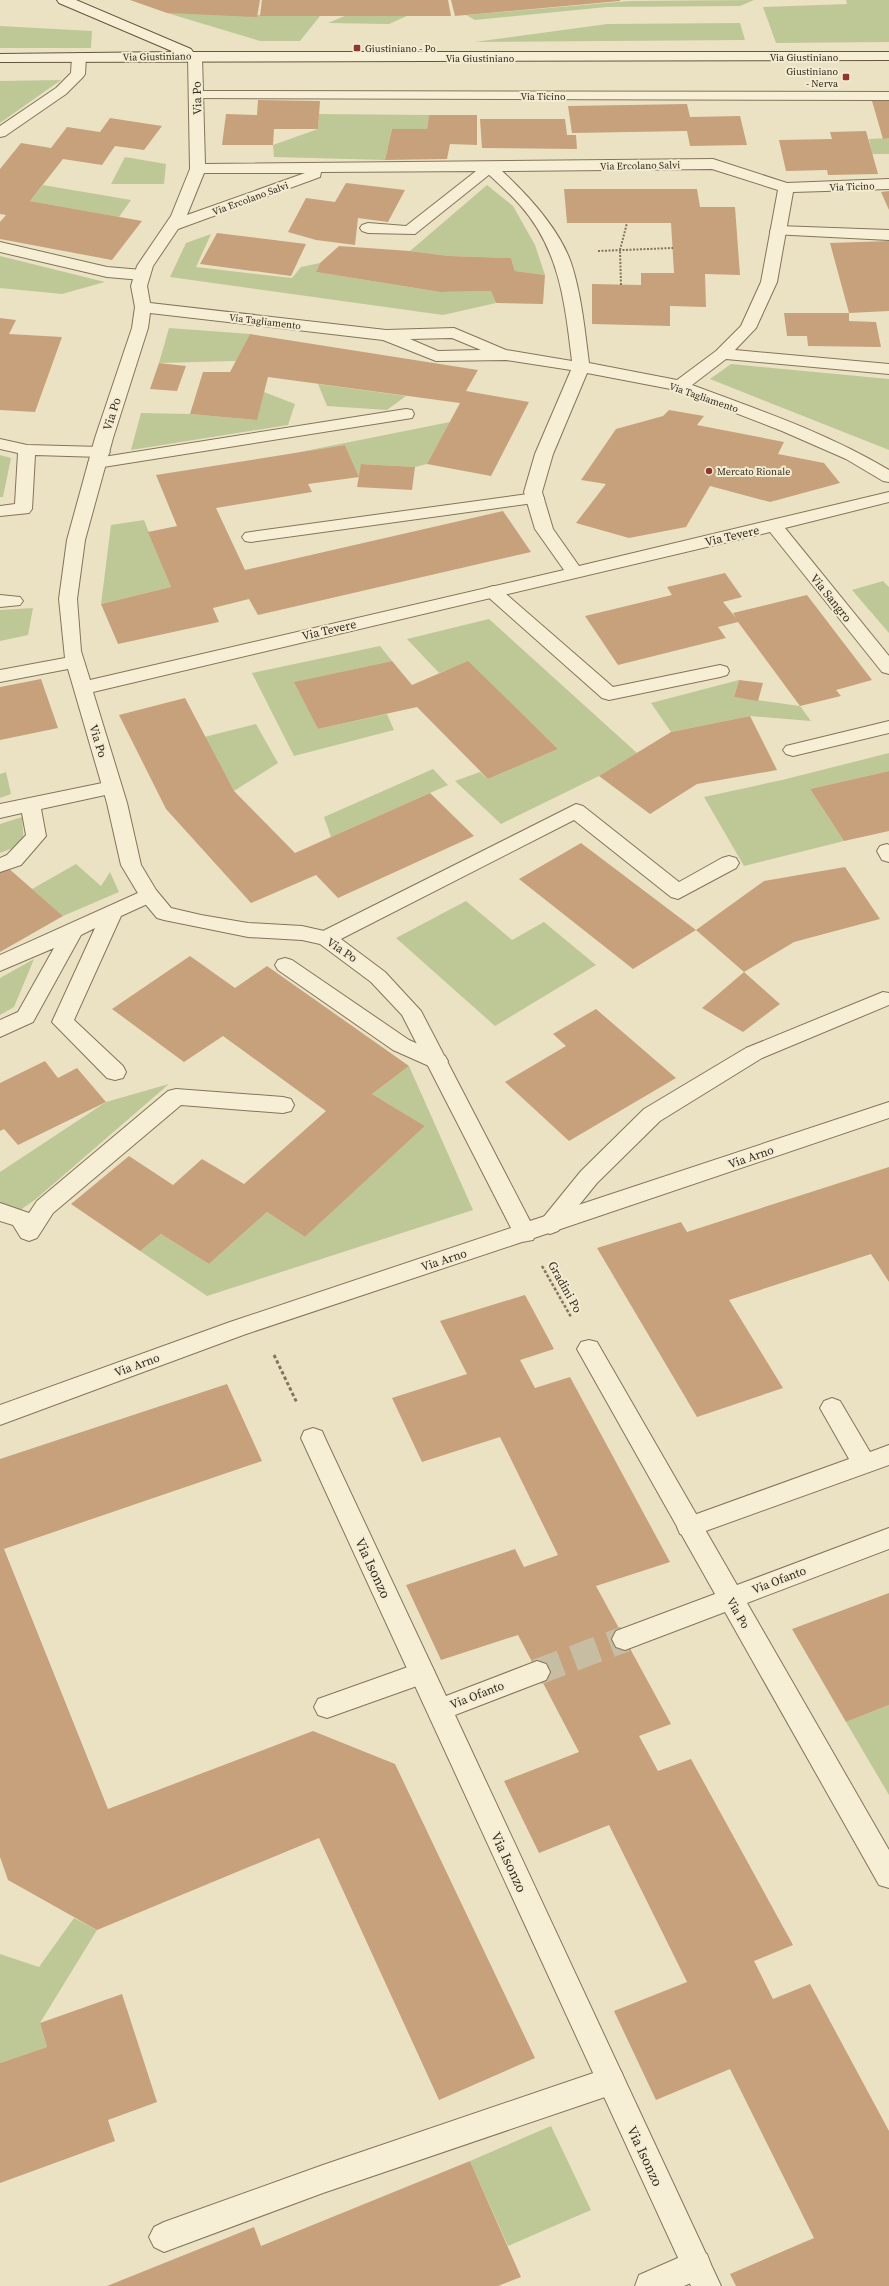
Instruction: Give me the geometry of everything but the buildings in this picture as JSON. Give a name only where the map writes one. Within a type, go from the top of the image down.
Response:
[{"type":"street","points":[[64,0],[195,56]]},
{"type":"street","points":[[114,57],[125,46],[132,29]]},
{"type":"street","name":"Via Giustiniano","points":[[0,58],[195,56],[567,58],[889,56]]},
{"type":"street","name":"Via Po","points":[[195,56],[198,169],[179,216],[145,266],[142,275],[139,286],[143,307],[140,328],[99,458],[76,540],[68,600],[72,651],[112,787],[131,865],[149,895],[164,913],[186,919],[248,930],[302,932],[326,938],[346,951],[378,977],[410,1011],[525,1234]]},
{"type":"street","points":[[0,133],[61,91],[78,74],[79,57]]},
{"type":"street","name":"Via Ticino","points":[[197,95],[889,96]]},
{"type":"street","name":"Via Ercolano Salvi","points":[[198,169],[329,169],[713,164],[786,188]]},
{"type":"street","points":[[368,228],[409,231],[490,167],[526,202],[547,232],[565,268],[574,309],[581,367],[544,454],[533,492],[544,529],[575,573]]},
{"type":"street","name":"Via Ercolano Salvi","points":[[172,226],[329,169]]},
{"type":"street","name":"Via Ticino","points":[[786,188],[889,184]]},
{"type":"street","points":[[680,386],[722,354],[748,328],[769,282],[786,188]]},
{"type":"street","points":[[778,231],[889,235]]},
{"type":"street","points":[[0,247],[107,272],[142,275]]},
{"type":"street","name":"Via Tagliamento","points":[[143,307],[386,335],[454,334],[506,355]]},
{"type":"street","name":"Via Tagliamento","points":[[386,335],[436,356],[506,355],[581,367],[680,386],[788,427],[852,455],[889,477]]},
{"type":"street","points":[[722,354],[889,369]]},
{"type":"street","points":[[0,444],[27,450],[99,458],[406,414]]},
{"type":"street","points":[[0,511],[23,509],[27,450]]},
{"type":"street","points":[[251,537],[535,498]]},
{"type":"street","name":"Via Tevere","points":[[83,688],[889,498]]},
{"type":"street","name":"Via Sangro","points":[[774,526],[889,668]]},
{"type":"street","points":[[493,592],[609,694],[720,671]]},
{"type":"street","points":[[0,676],[75,662]]},
{"type":"street","points":[[793,750],[889,727]]},
{"type":"street","points":[[0,811],[112,787]]},
{"type":"street","points":[[0,865],[14,860],[36,836],[30,804]]},
{"type":"street","points":[[326,938],[576,811],[678,892],[729,863]]},
{"type":"street","points":[[0,964],[149,895]]},
{"type":"street","points":[[113,912],[62,1022],[115,1072]]},
{"type":"street","points":[[0,1029],[26,1017],[73,931]]},
{"type":"street","points":[[285,965],[401,1045],[437,1061]]},
{"type":"street","points":[[550,1225],[589,1177],[652,1115],[754,1053],[883,999]]},
{"type":"street","points":[[0,1212],[21,1219],[29,1232],[45,1207],[176,1097],[283,1105]]},
{"type":"street","name":"Via Arno","points":[[0,1415],[259,1322],[525,1234],[889,1110]]},
{"type":"street","name":"Via Po","points":[[589,1349],[889,1876]]},
{"type":"street","points":[[832,1408],[864,1463]]},
{"type":"street","name":"Via Isonzo","points":[[313,1438],[701,2276]]},
{"type":"street","points":[[689,1527],[889,1454]]},
{"type":"street","name":"Via Ofanto","points":[[625,1639],[889,1538]]},
{"type":"street","name":"Via Ofanto","points":[[439,1710],[537,1672]]},
{"type":"street","points":[[327,1707],[422,1673]]},
{"type":"street","points":[[164,2237],[323,2179],[611,2081]]},
{"type":"street","points":[[650,2286],[701,2276]]},
{"type":"path","points":[[621,285],[620,250],[627,223]]},
{"type":"path","points":[[557,253],[672,248]]},
{"type":"path","name":"Gradini Po","points":[[525,1234],[589,1349]]},
{"type":"path","points":[[259,1322],[313,1438]]},
{"type":"green space","points":[[754,0],[740,6],[607,7],[475,20],[466,15],[629,1]]},
{"type":"green space","points":[[846,0],[889,0],[889,42],[776,43],[763,7],[847,4]]},
{"type":"green space","points":[[167,13],[320,16],[300,41],[260,41]]},
{"type":"green space","points":[[347,15],[407,16],[389,24],[328,23]]},
{"type":"green space","points":[[740,23],[745,40],[474,42],[607,24]]},
{"type":"green space","points":[[0,26],[92,31],[91,48],[0,48]]},
{"type":"green space","points":[[61,80],[0,123],[0,81]]},
{"type":"green space","points":[[319,114],[429,115],[427,129],[392,129],[385,160],[274,157],[273,145],[318,129]]},
{"type":"green space","points":[[889,138],[889,154],[872,154],[869,139]]},
{"type":"green space","points":[[125,157],[166,164],[164,184],[111,184]]},
{"type":"green space","points":[[43,185],[131,200],[119,217],[30,201]]},
{"type":"green space","points":[[487,185],[513,206],[535,245],[545,275],[515,271],[511,258],[449,256],[410,251]]},
{"type":"green space","points":[[211,234],[196,267],[292,278],[301,267],[320,263],[316,272],[440,292],[491,291],[496,303],[443,315],[170,277],[186,243]]},
{"type":"green space","points":[[0,256],[105,282],[62,294],[0,288]]},
{"type":"green space","points":[[169,328],[250,334],[236,361],[159,363]]},
{"type":"green space","points":[[731,364],[889,379],[889,450],[710,379]]},
{"type":"green space","points":[[318,384],[406,396],[387,410],[327,406]]},
{"type":"green space","points":[[264,392],[295,404],[288,425],[131,450],[141,413],[190,414],[256,420]]},
{"type":"green space","points":[[450,422],[427,464],[415,467],[362,464],[359,477],[345,445],[295,453]]},
{"type":"green space","points":[[0,455],[11,458],[3,497],[0,497]]},
{"type":"green space","points":[[144,520],[171,587],[101,604],[111,525]]},
{"type":"green space","points":[[883,581],[889,587],[889,633],[852,590]]},
{"type":"green space","points":[[33,608],[28,635],[0,641],[0,610]]},
{"type":"green space","points":[[489,619],[637,753],[599,776],[501,824],[455,781],[480,772],[488,779],[558,749],[468,662],[439,673],[407,639]]},
{"type":"green space","points":[[380,646],[392,661],[295,682],[318,729],[387,714],[394,730],[294,756],[252,673]]},
{"type":"green space","points":[[739,680],[734,697],[800,706],[811,721],[750,716],[671,732],[651,703]]},
{"type":"green space","points":[[256,724],[278,763],[234,791],[204,737]]},
{"type":"green space","points":[[889,753],[889,771],[810,789],[844,841],[744,866],[704,797],[782,780]]},
{"type":"green space","points":[[433,769],[448,785],[331,837],[324,817]]},
{"type":"green space","points":[[6,772],[11,794],[0,798],[0,774]]},
{"type":"green space","points":[[22,817],[24,844],[0,853],[0,824]]},
{"type":"green space","points":[[76,864],[101,886],[110,872],[119,892],[63,916],[32,889]]},
{"type":"green space","points":[[466,901],[512,940],[544,922],[596,965],[495,1026],[396,938]]},
{"type":"green space","points":[[34,959],[14,1007],[0,1015],[0,978]]},
{"type":"green space","points":[[409,1066],[473,1210],[207,1296],[140,1251],[161,1234],[209,1264],[267,1212],[305,1237],[425,1126],[372,1094]]},
{"type":"green space","points":[[169,1084],[36,1199],[19,1211],[0,1204],[0,1172],[106,1102]]},
{"type":"green space","points":[[889,1705],[889,1795],[846,1722]]},
{"type":"green space","points":[[74,1918],[97,1930],[40,2023],[47,2047],[0,2063],[0,1954],[39,1967]]},
{"type":"green space","points":[[551,2126],[591,2210],[508,2246],[470,2161]]},
{"type":"tunnel","points":[[537,1672],[625,1639]]},
{"type":"place","name":"Giustiniano - Po","points":[[357,48]]},
{"type":"place","name":"Giustiniano - Nerva","points":[[846,77]]},
{"type":"place","name":"Mercato Rionale","points":[[709,471]]}]
